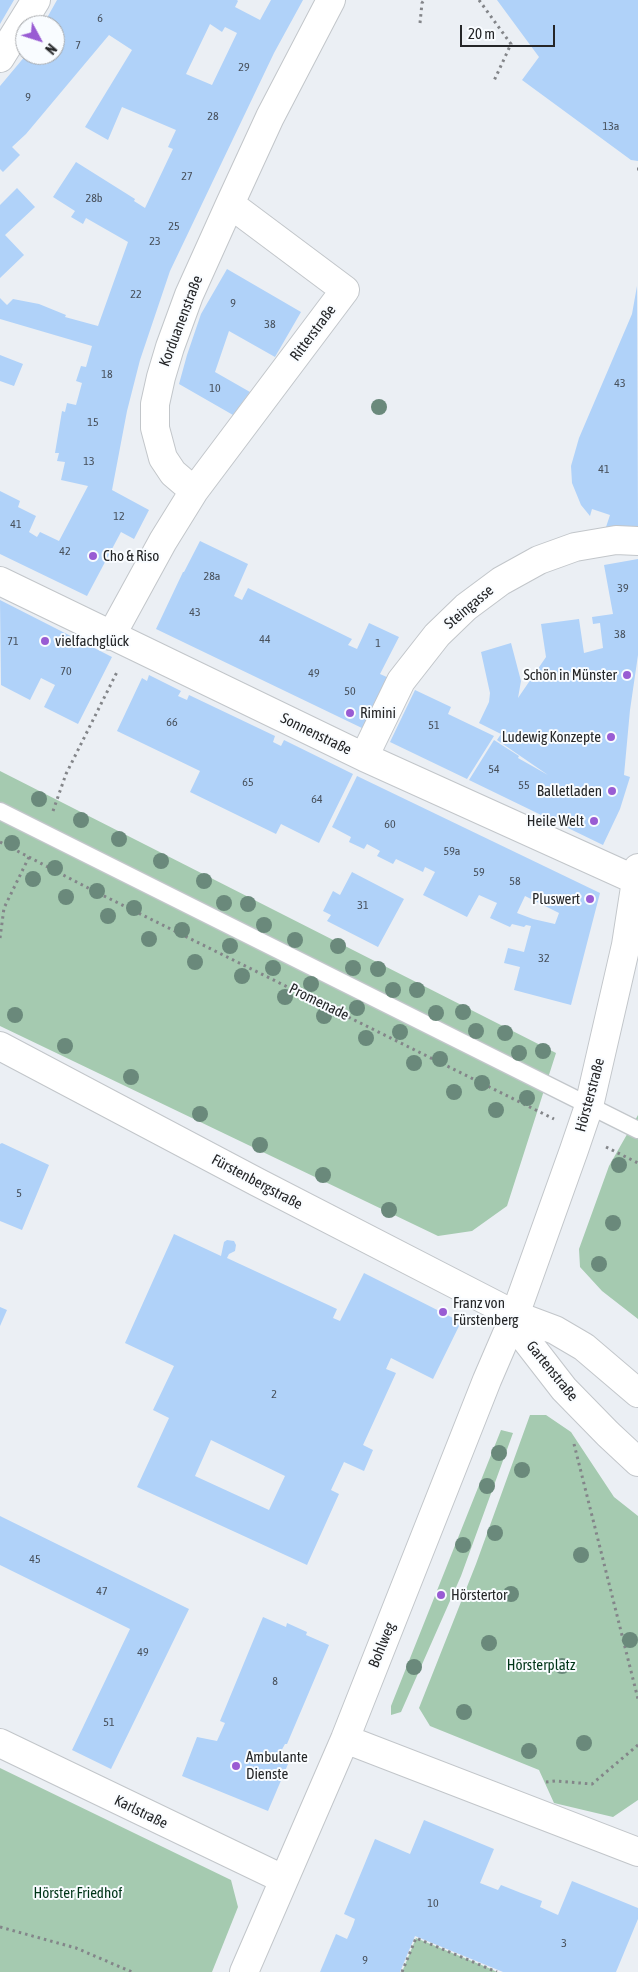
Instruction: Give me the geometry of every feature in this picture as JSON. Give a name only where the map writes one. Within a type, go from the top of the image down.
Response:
[{"type":"street","points":[[0,58],[36,0]]},
{"type":"street","name":"Korduanenstraße","points":[[194,491],[174,472],[163,458],[155,428],[155,404],[160,377],[189,295],[230,204],[270,117],[331,0]]},
{"type":"street","name":"Ritterstraße","points":[[194,491],[345,290],[230,204]]},
{"type":"street","points":[[111,636],[163,541],[194,491]]},
{"type":"street","name":"Steingasse","points":[[364,757],[401,681],[437,635],[466,607],[501,581],[539,560],[575,547],[616,540],[638,541]]},
{"type":"street","name":"Sonnenstraße","points":[[0,582],[364,757],[637,876]]},
{"type":"street","name":"Hörsterstraße","points":[[515,1315],[588,1106],[626,945],[637,876]]},
{"type":"street","name":"Fürstenbergstraße","points":[[0,1046],[257,1182],[515,1315]]},
{"type":"street","name":"Gartenstraße","points":[[515,1315],[554,1330],[584,1347],[638,1393]]},
{"type":"street","name":"Gartenstraße","points":[[515,1315],[526,1340],[564,1389],[638,1462]]},
{"type":"street","name":"Bohlweg","points":[[244,1972],[345,1739],[484,1388],[515,1315]]},
{"type":"street","points":[[345,1739],[638,1851]]},
{"type":"street","name":"Karlstraße","points":[[0,1743],[283,1880]]},
{"type":"lane","name":"Promenade","points":[[0,811],[638,1130]]},
{"type":"path","points":[[420,24],[424,0]]},
{"type":"path","points":[[479,0],[511,44],[493,83]]},
{"type":"path","points":[[42,832],[66,774],[126,653],[111,636]]},
{"type":"path","name":"Promenade","points":[[0,842],[638,1163]]},
{"type":"path","points":[[0,938],[4,908],[29,857]]},
{"type":"path","points":[[573,1441],[638,1699]]},
{"type":"path","points":[[592,1784],[638,1745]]},
{"type":"path","points":[[0,1927],[76,1948],[132,1972]]},
{"type":"path","points":[[402,1972],[416,1938],[490,1971],[497,1972]]},
{"type":"green space","points":[[0,771],[556,1053],[507,1206],[472,1231],[438,1236],[0,1026]]},
{"type":"green space","points":[[638,1115],[638,1319],[602,1291],[580,1267],[579,1249],[609,1166]]},
{"type":"green space","name":"Hörsterplatz","points":[[530,1415],[546,1415],[571,1432],[614,1497],[638,1516],[638,1800],[613,1817],[554,1803],[539,1770],[430,1726],[419,1708],[476,1564]]},
{"type":"green space","points":[[501,1430],[513,1433],[461,1576],[401,1712],[391,1715],[391,1706]]},
{"type":"green space","name":"Hörster Friedhof","points":[[0,1768],[231,1880],[238,1907],[212,1972],[0,1972]]},
{"type":"green space","points":[[416,1938],[491,1969],[497,1972],[402,1972]]},
{"type":"building","points":[[0,0],[14,0],[0,24]]},
{"type":"building","points":[[57,0],[237,0],[235,7],[260,20],[271,0],[303,0],[274,53],[170,271],[140,360],[127,411],[112,490],[149,510],[134,539],[121,532],[87,596],[0,554],[0,491],[20,501],[18,507],[36,516],[29,532],[37,537],[40,532],[59,541],[88,486],[61,480],[65,462],[57,461],[59,453],[55,453],[62,411],[65,412],[67,403],[76,405],[82,383],[76,381],[81,366],[86,367],[92,346],[0,319],[0,298],[7,305],[13,299],[39,304],[66,315],[65,317],[98,326],[128,242],[86,218],[83,224],[71,217],[75,211],[53,197],[76,162],[135,199],[134,201],[145,208],[173,149],[168,147],[176,130],[122,107],[108,140],[85,127],[132,50],[109,35],[26,134],[12,147],[20,155],[3,172],[0,169],[0,86],[18,65],[65,65],[65,15],[49,15]],"holes":[[[210,24],[222,32],[225,27],[237,33],[212,85],[186,74]]]},
{"type":"building","points":[[497,0],[638,0],[638,161],[631,160],[522,80],[539,57]]},
{"type":"building","points":[[17,188],[35,207],[5,235],[24,255],[0,278],[0,205]]},
{"type":"building","points":[[227,269],[301,312],[275,357],[229,331],[215,372],[250,392],[233,415],[179,384],[201,314]]},
{"type":"building","points":[[637,286],[638,529],[606,527],[610,515],[592,509],[590,516],[581,505],[572,483],[571,466],[579,438],[632,314]]},
{"type":"building","points":[[0,355],[23,364],[14,386],[0,381]]},
{"type":"building","points":[[200,541],[248,564],[234,596],[242,600],[248,588],[352,639],[348,645],[357,649],[369,623],[399,637],[380,674],[389,678],[364,729],[156,629]]},
{"type":"building","points":[[638,559],[638,655],[630,710],[624,775],[630,777],[620,809],[603,845],[469,780],[494,740],[519,756],[518,758],[548,775],[497,740],[501,734],[479,723],[489,702],[490,693],[481,652],[511,643],[521,681],[518,698],[546,657],[541,624],[579,619],[584,653],[603,648],[600,623],[593,624],[592,617],[613,614],[604,565]]},
{"type":"building","points":[[0,600],[112,657],[78,724],[44,707],[55,685],[41,678],[30,700],[1,685]]},
{"type":"building","points":[[149,675],[181,691],[178,696],[187,700],[189,695],[275,736],[273,742],[281,746],[284,740],[353,774],[319,843],[281,824],[276,834],[190,792],[200,771],[117,731],[142,678],[147,681]]},
{"type":"building","points":[[415,690],[451,707],[448,714],[494,736],[467,779],[390,742]]},
{"type":"building","points":[[357,776],[600,893],[571,1005],[514,990],[520,967],[504,963],[508,948],[524,952],[531,926],[526,925],[524,927],[512,924],[510,927],[490,918],[497,903],[479,895],[467,917],[423,895],[435,872],[425,867],[423,872],[396,859],[393,864],[377,856],[380,851],[367,844],[364,849],[349,842],[351,837],[332,827]],"holes":[[[525,896],[559,913],[555,924],[517,913]]]},
{"type":"building","points":[[352,872],[404,899],[378,947],[327,921],[331,915],[323,911],[333,891],[340,895]]},
{"type":"building","points":[[2,1143],[49,1165],[22,1230],[0,1221],[0,1144]]},
{"type":"building","points":[[174,1234],[221,1256],[224,1242],[227,1240],[234,1241],[236,1245],[235,1251],[229,1254],[227,1258],[337,1309],[333,1318],[340,1321],[364,1273],[461,1322],[433,1379],[391,1358],[386,1369],[396,1373],[363,1445],[373,1450],[364,1471],[344,1462],[331,1490],[339,1494],[307,1565],[137,1487],[169,1418],[153,1410],[174,1366],[125,1343]],"holes":[[[211,1440],[285,1476],[269,1510],[195,1476]]]},
{"type":"building","points":[[0,1307],[7,1310],[0,1326]]},
{"type":"building","points":[[0,1516],[189,1609],[111,1769],[72,1750],[130,1629],[0,1565]]},
{"type":"building","points":[[263,1617],[286,1627],[287,1623],[307,1632],[306,1635],[329,1645],[287,1744],[285,1744],[280,1753],[291,1757],[268,1811],[182,1776],[197,1737],[217,1741],[225,1723],[220,1721]]},
{"type":"building","points":[[424,1820],[494,1849],[480,1883],[498,1890],[501,1885],[542,1901],[540,1907],[558,1915],[572,1881],[638,1908],[638,1919],[616,1972],[503,1972],[415,1936],[400,1972],[320,1972],[336,1934],[347,1939],[353,1925],[355,1919],[344,1914],[375,1839],[410,1854]]},
{"type":"place","name":"Cho & Riso","points":[[93,556]]},
{"type":"place","name":"vielfachglück","points":[[45,641]]},
{"type":"place","name":"Schön in Münster","points":[[627,675]]},
{"type":"place","name":"Rimini","points":[[350,713]]},
{"type":"place","name":"Ludewig Konzepte","points":[[611,737]]},
{"type":"place","name":"Balletladen","points":[[612,791]]},
{"type":"place","name":"Heile Welt","points":[[594,821]]},
{"type":"place","name":"Pluswert","points":[[590,899]]},
{"type":"place","name":"Franz von Fürstenberg","points":[[443,1312]]},
{"type":"place","name":"Hörstertor","points":[[441,1595]]},
{"type":"place","name":"Ambulante Dienste","points":[[236,1766]]}]
